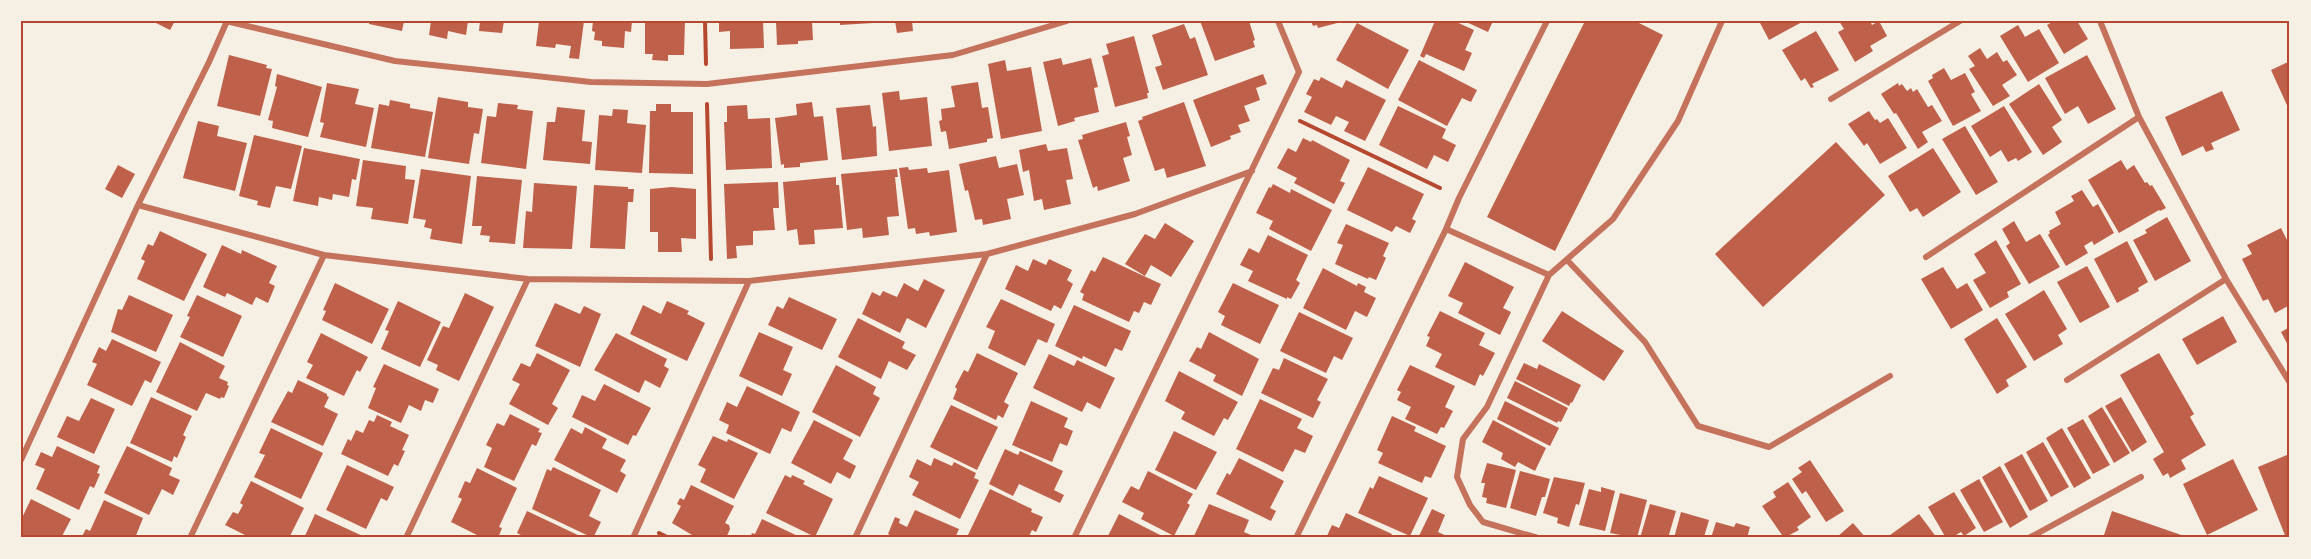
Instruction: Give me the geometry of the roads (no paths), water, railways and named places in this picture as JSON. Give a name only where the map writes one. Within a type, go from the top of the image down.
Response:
[{"type":"street","points":[[21,460],[138,205],[209,62],[226,21],[395,61],[591,82],[707,84],[953,55],[1067,21]]},
{"type":"street","points":[[1074,538],[1299,72],[1278,21]]},
{"type":"street","points":[[1296,538],[1459,198],[1547,21]]},
{"type":"street","points":[[1538,538],[1483,522],[1470,505],[1457,477],[1463,439],[1487,407],[1549,275],[1613,219],[1678,121],[1722,21]]},
{"type":"street","points":[[1831,99],[1960,21]]},
{"type":"street","points":[[2100,21],[2139,117],[2226,279],[2290,383]]},
{"type":"street","points":[[1926,257],[2139,117]]},
{"type":"street","points":[[138,205],[324,255],[528,279],[749,281],[987,254],[1135,214],[1252,171]]},
{"type":"street","points":[[1446,229],[1549,275]]},
{"type":"street","points":[[855,538],[987,254]]},
{"type":"street","points":[[190,538],[324,255]]},
{"type":"street","points":[[1567,260],[1645,342],[1698,426],[1769,447],[1890,376]]},
{"type":"street","points":[[406,538],[528,279]]},
{"type":"street","points":[[2067,380],[2226,279]]},
{"type":"street","points":[[633,538],[749,281]]},
{"type":"street","points":[[2029,538],[2141,477]]}]
